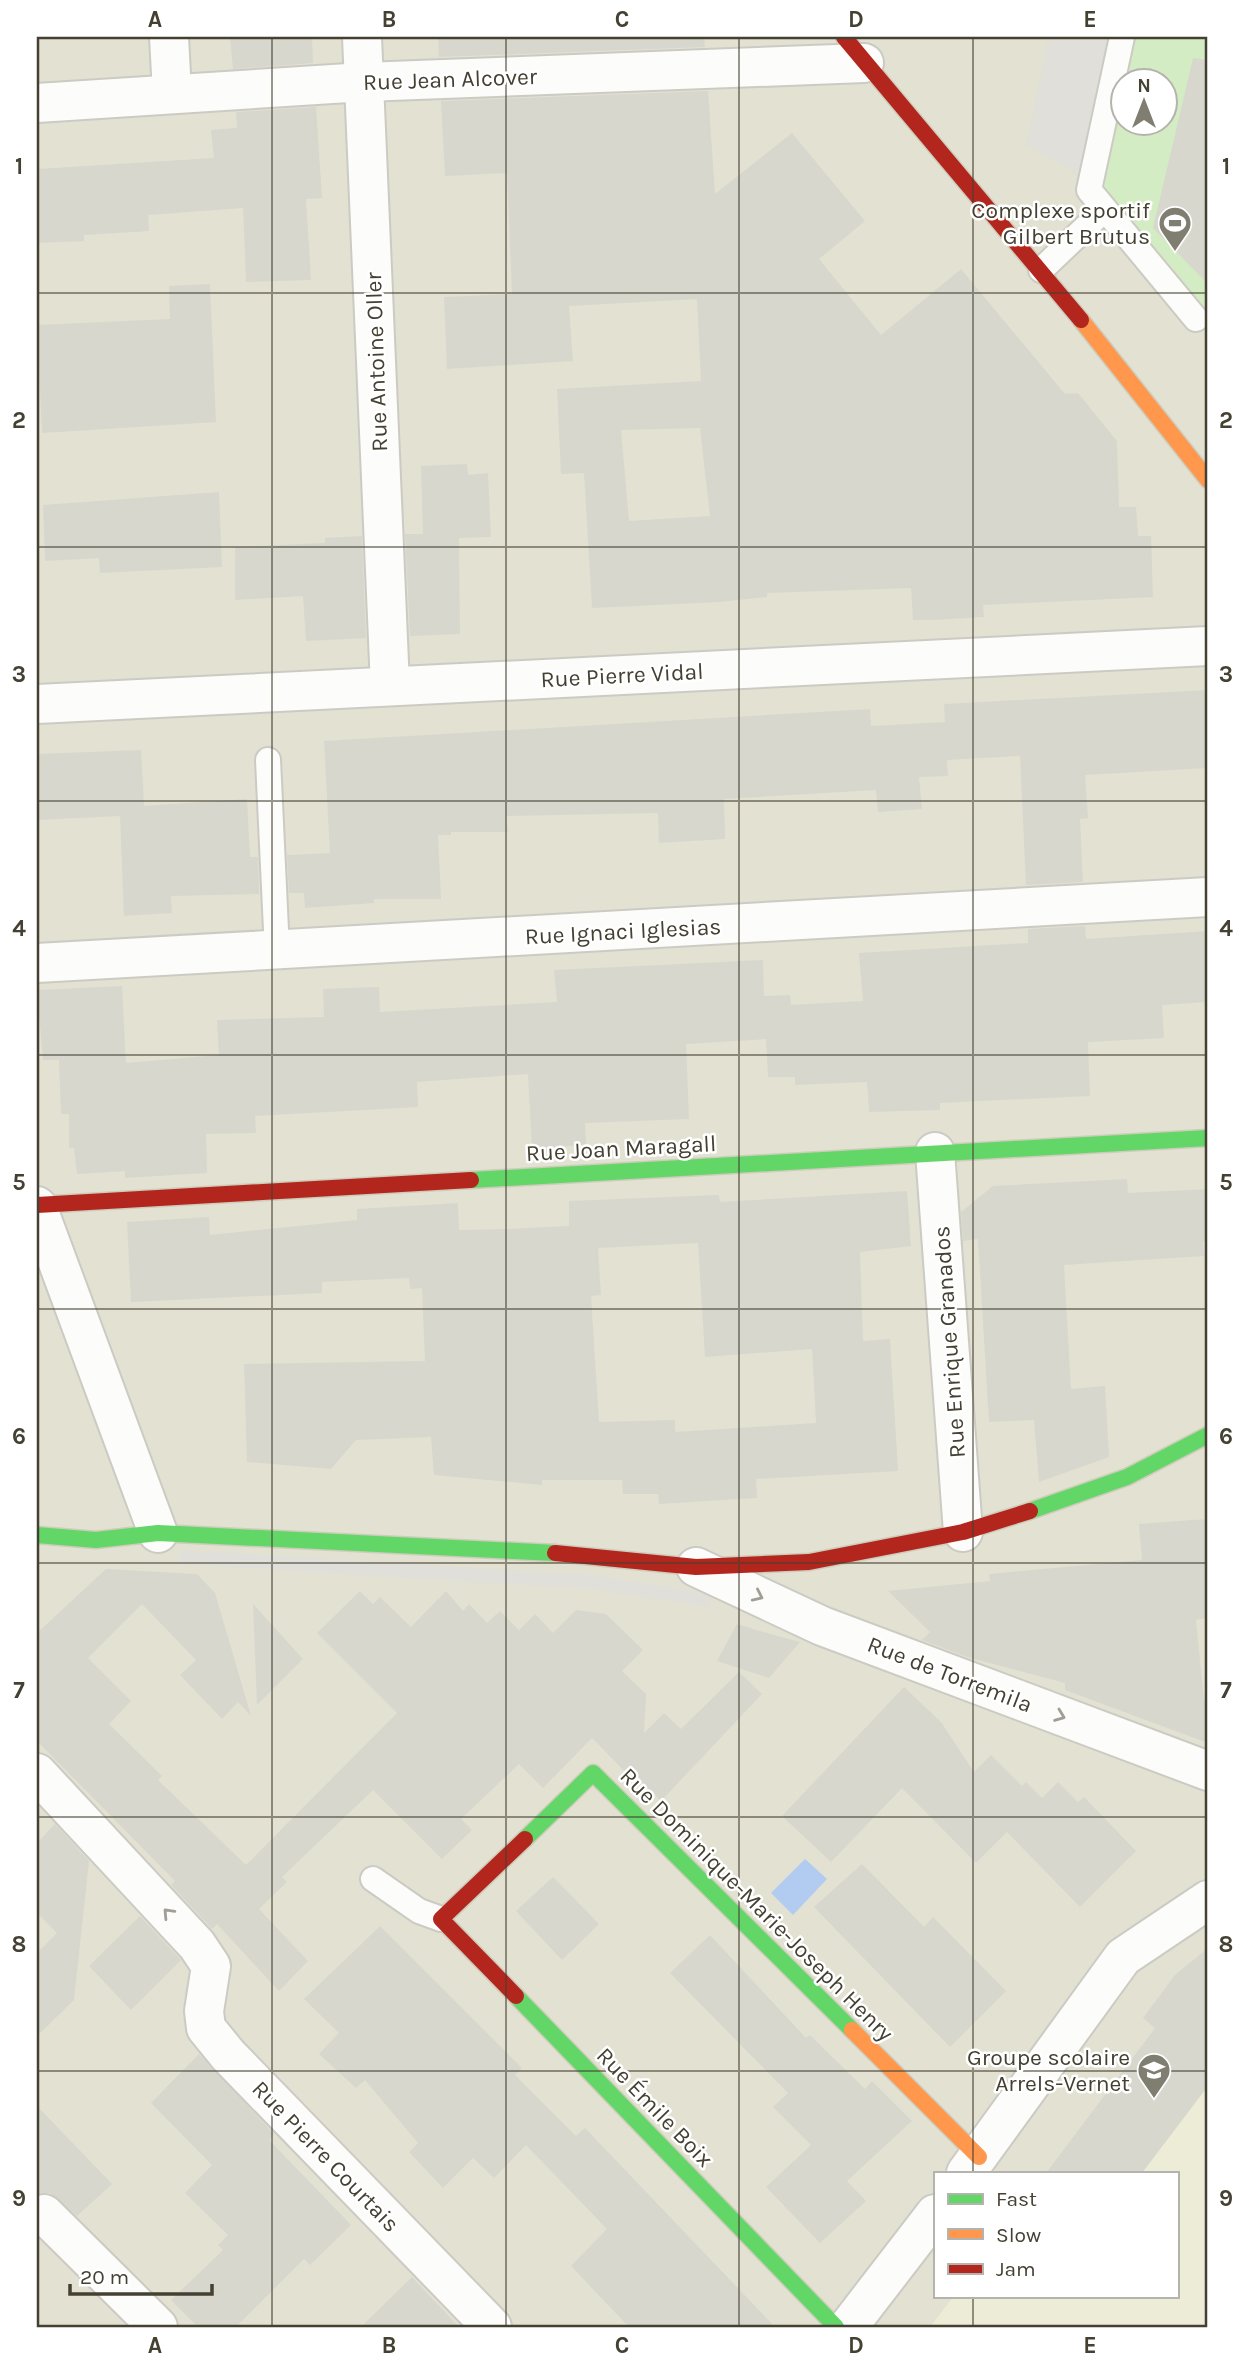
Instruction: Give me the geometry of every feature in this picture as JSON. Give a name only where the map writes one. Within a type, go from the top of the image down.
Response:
[{"type":"street","points":[[169,37],[172,93]]},
{"type":"street","name":"Rue Antoine Oller","points":[[362,37],[390,686]]},
{"type":"street","points":[[854,50],[1041,270],[1208,480]]},
{"type":"street","name":"Rue Jean Alcover","points":[[37,103],[854,50]]},
{"type":"street","name":"Rue Pierre Vidal","points":[[37,705],[1208,646]]},
{"type":"street","name":"Rue Ignaci Iglesias","points":[[37,963],[1208,897]]},
{"type":"street","name":"Rue Joan Maragall","points":[[37,1205],[1208,1138]]},
{"type":"street","name":"Rue Enrique Granados","points":[[935,1152],[962,1532]]},
{"type":"street","points":[[37,1205],[158,1533]]},
{"type":"street","points":[[37,1535],[96,1540],[158,1533],[548,1552],[696,1567],[809,1562],[962,1532],[1127,1477],[1208,1435]]},
{"type":"street","name":"Rue de Torremila","points":[[696,1567],[822,1626],[1208,1771]]},
{"type":"street","name":"Rue Pierre Courtais","points":[[37,1773],[197,1945],[211,1966],[204,2011],[206,2028],[228,2055],[492,2327]]},
{"type":"street","name":"Rue Dominique-Marie-Joseph Henry","points":[[441,1919],[593,1773],[973,2165]]},
{"type":"street","points":[[973,2165],[1123,1957],[1208,1900]]},
{"type":"street","name":"Rue Émile Boix","points":[[441,1919],[836,2327]]},
{"type":"street","points":[[44,2214],[158,2327]]},
{"type":"street","points":[[848,2327],[934,2215]]},
{"type":"lane","points":[[1122,37],[1089,190],[1196,319]]},
{"type":"lane","points":[[1041,270],[1104,210]]},
{"type":"lane","points":[[268,760],[276,951]]},
{"type":"lane","points":[[373,1879],[419,1911],[441,1919]]},
{"type":"shaded area","points":[[37,37],[1208,37],[1208,2327],[37,2327]]},
{"type":"shaded area","points":[[1049,37],[1122,37],[1116,66],[1108,66],[1108,102],[1089,190],[1076,173],[1026,145]]},
{"type":"shaded area","points":[[180,1550],[592,1575],[713,1594],[709,1607],[590,1589],[178,1564]]},
{"type":"shaded area","name":"Groupe scolaire Arrels-Vernet","points":[[1208,1955],[1208,2327],[930,2327],[952,2298],[1178,2298],[1178,2172],[1047,2172],[1155,2028],[1197,1957]]},
{"type":"green space","name":"Complexe sportif Gilbert Brutus","points":[[1049,37],[1208,37],[1208,334],[1076,173],[1026,145]]},
{"type":"water","points":[[805,1859],[827,1879],[793,1915],[771,1893]]},
{"type":"building","points":[[230,37],[312,37],[313,63],[233,69]]},
{"type":"building","points":[[438,37],[704,37],[705,47],[439,57]]},
{"type":"building","points":[[1193,58],[1208,60],[1208,284],[1153,228],[1175,136],[1178,136],[1178,122]]},
{"type":"building","points":[[708,91],[715,194],[792,133],[865,221],[819,259],[881,335],[961,269],[1065,394],[1078,393],[1117,441],[1119,507],[1136,507],[1138,536],[1151,536],[1153,597],[983,605],[984,617],[935,620],[913,620],[911,588],[767,593],[767,597],[720,602],[592,608],[584,473],[561,474],[557,389],[701,381],[697,299],[569,306],[573,361],[447,369],[444,297],[512,294],[507,173],[445,176],[441,101]],"holes":[[[700,428],[710,516],[629,521],[621,430]]]},
{"type":"building","points":[[316,107],[322,198],[306,199],[311,280],[246,282],[243,208],[148,215],[149,231],[84,235],[84,241],[37,243],[37,169],[214,158],[211,130],[237,128],[236,112]]},
{"type":"building","points":[[210,284],[216,422],[42,433],[37,325],[170,319],[169,286]]},
{"type":"building","points":[[467,464],[468,475],[488,473],[491,537],[459,538],[460,634],[410,636],[405,534],[423,534],[421,466]]},
{"type":"building","points":[[219,492],[222,567],[100,573],[99,558],[45,561],[43,505]]},
{"type":"building","points":[[362,536],[366,638],[306,641],[303,596],[235,600],[235,547],[325,543],[325,538]]},
{"type":"building","points":[[1208,690],[1208,768],[1085,775],[1088,818],[1080,819],[1083,882],[1026,885],[1020,756],[947,760],[948,776],[919,777],[922,809],[878,812],[876,790],[724,799],[725,839],[659,843],[658,813],[506,816],[508,832],[451,832],[451,835],[438,835],[441,899],[374,899],[374,903],[305,908],[304,893],[289,893],[287,855],[330,853],[324,741],[870,709],[871,726],[945,722],[944,704]]},
{"type":"building","points":[[141,750],[144,806],[247,799],[250,857],[258,857],[259,894],[171,896],[172,913],[124,916],[120,816],[37,820],[37,754]]},
{"type":"building","points":[[1085,926],[1086,939],[1208,931],[1208,1002],[1162,1005],[1164,1038],[1088,1042],[1090,1096],[940,1103],[940,1110],[869,1112],[867,1082],[795,1085],[795,1077],[768,1077],[766,1039],[686,1044],[689,1119],[585,1123],[586,1145],[532,1148],[528,1074],[417,1082],[418,1107],[255,1116],[256,1133],[206,1134],[207,1173],[125,1178],[125,1171],[77,1174],[74,1148],[69,1148],[69,1114],[61,1114],[59,1060],[43,1060],[37,990],[122,986],[126,1063],[219,1055],[217,1020],[324,1017],[323,989],[379,987],[380,1012],[557,1002],[554,970],[763,960],[764,996],[790,995],[791,1005],[863,1001],[859,953],[1028,943],[1028,929]]},
{"type":"building","points":[[1127,1179],[1128,1193],[1208,1189],[1208,1242],[1203,1242],[1204,1256],[1064,1265],[1071,1389],[1105,1386],[1109,1457],[1039,1482],[1034,1420],[989,1422],[978,1239],[963,1241],[961,1212],[993,1186]]},
{"type":"building","points":[[907,1191],[911,1246],[860,1252],[863,1341],[890,1339],[898,1471],[756,1479],[757,1498],[659,1504],[658,1494],[623,1494],[622,1480],[542,1480],[542,1485],[434,1475],[431,1437],[356,1440],[331,1469],[247,1462],[244,1364],[425,1361],[422,1288],[410,1289],[409,1278],[322,1282],[322,1293],[131,1302],[127,1222],[209,1217],[210,1235],[357,1220],[357,1209],[458,1203],[459,1230],[508,1229],[569,1226],[569,1201],[719,1195],[720,1202]],"holes":[[[698,1243],[705,1357],[812,1349],[816,1423],[675,1432],[675,1420],[599,1422],[591,1296],[601,1295],[598,1248]]]},
{"type":"building","points":[[1208,1519],[1207,1618],[1196,1620],[1204,1700],[1208,1700],[1208,1743],[1065,1690],[1065,1683],[967,1657],[922,1640],[930,1632],[888,1591],[990,1581],[989,1574],[1142,1560],[1139,1524]]},
{"type":"building","points":[[106,1569],[197,1574],[215,1593],[251,1716],[238,1702],[222,1719],[180,1675],[196,1660],[142,1604],[88,1658],[131,1701],[109,1724],[162,1776],[158,1780],[246,1865],[397,1713],[317,1633],[360,1591],[373,1604],[380,1597],[411,1627],[446,1591],[463,1611],[469,1604],[487,1623],[500,1611],[519,1630],[535,1614],[553,1633],[576,1610],[606,1614],[643,1650],[622,1671],[646,1694],[644,1733],[664,1713],[681,1729],[739,1672],[762,1694],[661,1801],[642,1782],[642,1789],[592,1738],[543,1788],[519,1764],[461,1819],[472,1830],[442,1859],[373,1790],[282,1877],[287,1882],[259,1909],[308,1961],[279,1991],[217,1924],[212,1929],[171,1885],[175,1881],[37,1741],[37,1633]]},
{"type":"building","points":[[253,1604],[303,1659],[257,1705]]},
{"type":"building","points":[[737,1624],[800,1642],[769,1678],[717,1661]]},
{"type":"building","points":[[904,1687],[941,1722],[974,1772],[991,1755],[1022,1786],[1026,1782],[1042,1798],[1058,1782],[1078,1802],[1084,1797],[1136,1851],[1080,1907],[1007,1832],[976,1863],[902,1788],[831,1862],[782,1816]]},
{"type":"building","points":[[55,1824],[89,1861],[74,2000],[37,2036],[37,1953],[57,1933],[37,1913],[37,1843]]},
{"type":"building","points":[[862,1864],[924,1927],[933,1917],[1006,1991],[950,2047],[814,1907]]},
{"type":"building","points":[[553,1877],[599,1924],[562,1960],[516,1911]]},
{"type":"building","points":[[140,1916],[181,1960],[131,2010],[89,1966]]},
{"type":"building","points":[[380,1926],[522,2068],[515,2075],[576,2136],[585,2128],[775,2327],[629,2327],[571,2266],[607,2229],[526,2145],[494,2178],[473,2158],[443,2188],[409,2152],[418,2143],[365,2080],[356,2088],[319,2054],[339,2033],[304,1999]]},
{"type":"building","points":[[710,1935],[806,2038],[810,2035],[865,2089],[872,2081],[912,2121],[847,2181],[866,2201],[820,2243],[766,2187],[811,2145],[773,2107],[788,2093],[670,1973]]},
{"type":"building","points":[[1208,1948],[1208,2086],[1143,2172],[1047,2172],[1155,2028],[1143,2018],[1175,1975]]},
{"type":"building","points":[[199,2054],[274,2134],[269,2140],[351,2225],[310,2265],[304,2259],[236,2327],[198,2327],[171,2300],[223,2250],[218,2245],[228,2235],[185,2193],[212,2165],[151,2103]]},
{"type":"building","points":[[37,2106],[112,2184],[77,2216],[50,2193],[37,2194]]},
{"type":"building","points":[[412,2277],[459,2327],[361,2327]]},
{"type":"traffic: fast","points":[[471,1180],[1208,1138]]},
{"type":"traffic: fast","points":[[1030,1511],[1127,1477],[1208,1435]]},
{"type":"traffic: fast","points":[[37,1535],[96,1540],[158,1533],[555,1553]]},
{"type":"traffic: fast","points":[[525,1839],[593,1773],[852,2030]]},
{"type":"traffic: fast","points":[[516,1996],[836,2327]]},
{"type":"traffic: slow","points":[[1081,320],[1208,480]]},
{"type":"traffic: slow","points":[[852,2030],[979,2157]]},
{"type":"traffic: jam","points":[[844,37],[1081,320]]},
{"type":"traffic: jam","points":[[37,1205],[471,1180]]},
{"type":"traffic: jam","points":[[555,1553],[696,1567],[809,1562],[963,1532],[1030,1511]]},
{"type":"traffic: jam","points":[[516,1996],[441,1919],[525,1839]]},
{"type":"place","name":"Complexe sportif Gilbert Brutus","points":[[1175,253]]},
{"type":"place","name":"Groupe scolaire Arrels-Vernet","points":[[1154,2100]]}]
